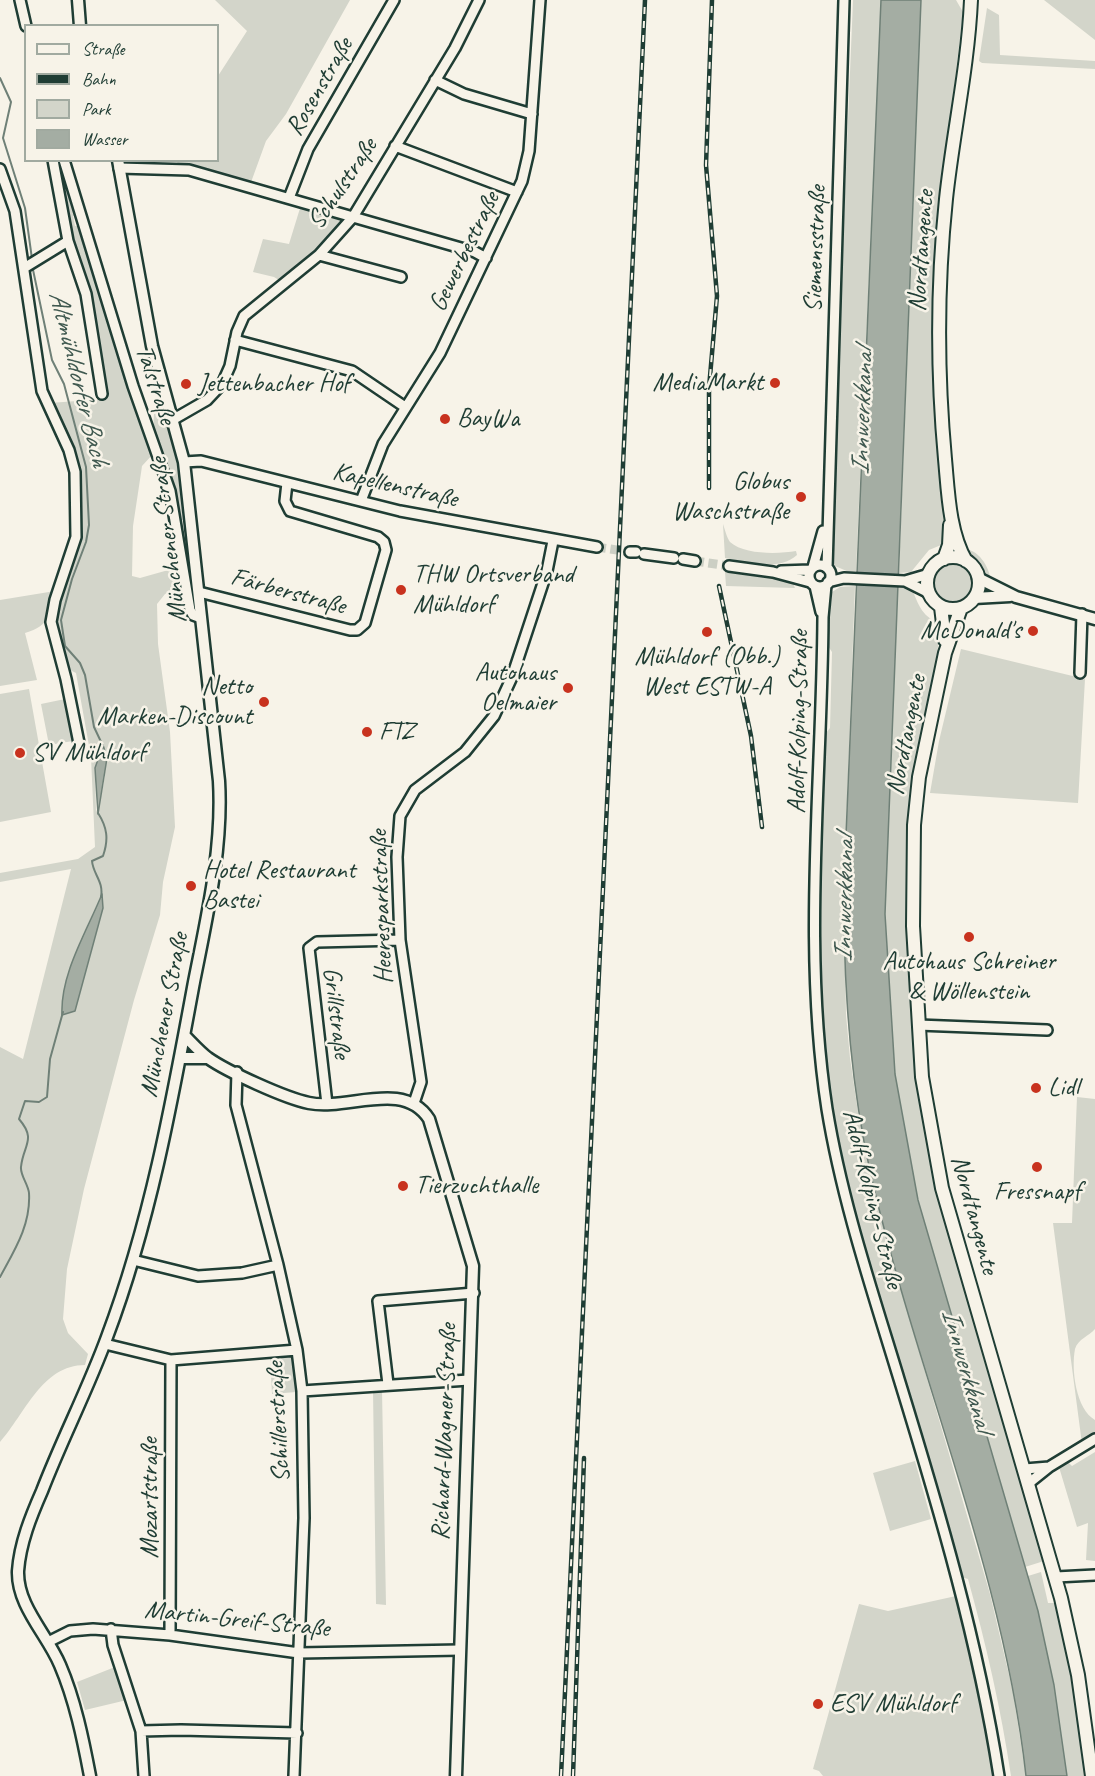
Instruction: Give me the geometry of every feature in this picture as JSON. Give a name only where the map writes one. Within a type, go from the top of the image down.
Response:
[{"type":"main road","name":"Nordtangente","points":[[971,0],[946,201],[941,279],[939,378],[950,505],[958,545],[978,578]]},
{"type":"main road","name":"Nordtangente","points":[[944,559],[949,545],[950,505]]},
{"type":"main road","points":[[962,608],[941,607],[929,593],[929,574],[935,565],[944,559],[955,558],[966,561]]},
{"type":"main road","points":[[974,598],[979,586],[978,578]]},
{"type":"main road","name":"Nordtangente","points":[[974,598],[962,608],[954,623],[945,653],[919,777],[914,825],[913,926],[918,1025],[928,1122],[942,1188],[988,1354],[1025,1469],[1056,1577],[1078,1675],[1092,1776]]},
{"type":"main road","name":"Nordtangente","points":[[941,607],[945,653]]},
{"type":"street","points":[[20,0],[26,24]]},
{"type":"street","points":[[78,0],[81,24]]},
{"type":"street","name":"Rosenstraße","points":[[289,198],[308,149],[394,0]]},
{"type":"street","name":"Schulstraße","points":[[174,419],[207,400],[222,384],[230,366],[235,340],[244,316],[319,255],[353,217],[435,80],[479,0]]},
{"type":"street","name":"Gewerbestraße","points":[[361,501],[377,456],[440,353],[517,192],[527,163],[540,0]]},
{"type":"street","name":"Siemensstraße","points":[[829,569],[828,499],[844,0]]},
{"type":"street","points":[[435,80],[464,94],[532,114]]},
{"type":"street","points":[[395,146],[517,192]]},
{"type":"street","points":[[53,162],[68,241],[86,294],[102,394]]},
{"type":"street","name":"Talstraße","points":[[65,162],[133,386],[170,491],[191,613],[201,618]]},
{"type":"street","points":[[118,164],[189,170],[475,252],[486,258]]},
{"type":"street","name":"Münchener Straße","points":[[90,1776],[71,1696],[59,1663],[21,1595],[19,1563],[39,1496],[105,1344],[133,1260],[159,1161],[181,1058],[217,856],[220,819],[219,781],[184,462],[150,336],[118,164]]},
{"type":"street","points":[[0,169],[15,211],[42,391],[69,450],[75,472],[76,537],[55,600],[51,622],[79,743]]},
{"type":"street","points":[[25,267],[68,241]]},
{"type":"street","points":[[319,255],[401,277]]},
{"type":"street","points":[[235,340],[352,371],[405,407]]},
{"type":"street","name":"Kapellenstraße","points":[[184,462],[201,461],[400,511],[554,541],[597,547]]},
{"type":"street","name":"Färberstraße","points":[[199,592],[350,630],[357,630],[365,623],[386,550],[384,543],[378,537],[290,511],[285,501],[287,483]]},
{"type":"street","name":"Siemensstraße","points":[[811,568],[828,499]]},
{"type":"street","name":"Heeresparkstraße","points":[[414,1103],[421,1082],[400,940],[397,857],[400,816],[415,790],[465,752],[494,716],[512,677],[547,571],[554,541]]},
{"type":"street","points":[[637,553],[695,561]]},
{"type":"street","points":[[773,572],[822,565],[844,578]]},
{"type":"street","points":[[729,566],[773,572],[812,584],[827,584],[844,578],[905,581],[929,574]]},
{"type":"street","name":"Adolf-Kolping-Straße","points":[[811,568],[812,584],[823,617]]},
{"type":"street","name":"Adolf-Kolping-Straße","points":[[829,569],[823,617],[815,938],[819,1044],[828,1111],[850,1213],[961,1597],[989,1713],[999,1776]]},
{"type":"street","points":[[978,578],[1016,597],[1095,619]]},
{"type":"street","points":[[905,581],[929,593]]},
{"type":"street","points":[[974,598],[1016,597]]},
{"type":"street","points":[[1080,673],[1082,614]]},
{"type":"street","name":"Grillstraße","points":[[327,1104],[309,948],[317,942],[400,940]]},
{"type":"street","points":[[918,1025],[1047,1030]]},
{"type":"street","points":[[185,1036],[208,1058],[289,1097],[327,1104],[398,1098],[414,1103]]},
{"type":"street","points":[[181,1058],[208,1058]]},
{"type":"street","name":"Schillerstraße","points":[[237,1072],[236,1105],[278,1265],[297,1350],[302,1391],[304,1505],[294,1776]]},
{"type":"street","name":"Richard-Wagner-Straße","points":[[414,1103],[426,1114],[434,1132],[471,1256],[474,1293],[456,1776]]},
{"type":"street","points":[[133,1260],[198,1276],[242,1273],[278,1265]]},
{"type":"street","points":[[387,1384],[378,1301],[474,1293]]},
{"type":"street","points":[[105,1344],[171,1360],[297,1350]]},
{"type":"street","name":"Mozartstraße","points":[[170,1635],[171,1360]]},
{"type":"street","points":[[302,1391],[469,1380]]},
{"type":"street","points":[[1029,1483],[1049,1467],[1095,1439]]},
{"type":"street","points":[[1025,1469],[1049,1467]]},
{"type":"street","points":[[1056,1577],[1095,1575]]},
{"type":"street","points":[[111,1629],[113,1645],[141,1731],[144,1776]]},
{"type":"street","name":"Martin-Greif-Straße","points":[[48,1642],[77,1630],[111,1629],[299,1653],[460,1650]]},
{"type":"street","points":[[141,1731],[297,1733]]},
{"type":"green space","points":[[215,0],[350,0],[286,114],[266,141],[250,185],[178,166],[177,162],[219,162],[219,74],[247,31]]},
{"type":"green space","points":[[853,0],[881,0],[856,571],[849,572],[835,566],[830,555]]},
{"type":"green space","points":[[921,0],[956,0],[963,12],[943,183],[946,543],[929,550],[911,572],[899,573]]},
{"type":"green space","points":[[1044,0],[1095,0],[1095,40]]},
{"type":"green space","points":[[987,8],[999,15],[1000,55],[1095,61],[1095,69],[982,63],[979,61]]},
{"type":"green space","points":[[56,162],[61,162],[76,215],[73,216],[75,226],[78,226],[153,454],[142,466],[133,526],[132,576],[140,578],[179,567],[182,586],[165,594],[157,604],[158,644],[170,732],[175,827],[163,882],[160,915],[134,1000],[84,1189],[67,1269],[63,1319],[68,1333],[88,1354],[85,1365],[70,1367],[57,1373],[46,1382],[0,1442],[0,1047],[23,1059],[71,869],[0,882],[0,873],[78,859],[95,847],[91,757],[76,673],[66,668],[53,620],[75,551],[79,489],[49,403],[106,399],[92,303],[71,242]],"holes":[[[103,746],[105,752],[103,789],[96,812],[95,768]],[[101,896],[103,908],[75,1011],[62,1003],[80,941]]]},
{"type":"green space","points":[[301,205],[344,219],[344,222],[317,252],[282,282],[274,277],[253,272],[263,239],[289,244]]},
{"type":"green space","points":[[154,412],[169,420],[179,471],[183,520],[180,520],[153,436]]},
{"type":"green space","points":[[723,524],[730,542],[736,546],[762,552],[796,551],[797,555],[781,563],[772,564],[725,558]]},
{"type":"green space","points":[[961,548],[973,551],[982,559],[991,582],[982,576]]},
{"type":"green space","points":[[953,563],[961,564],[967,569],[972,575],[972,591],[967,597],[961,602],[953,603],[945,602],[939,597],[934,591],[933,583],[934,575],[939,569],[945,564]]},
{"type":"green space","points":[[725,572],[792,581],[795,588],[726,586]]},
{"type":"green space","points":[[855,586],[844,883],[846,1015],[850,1058],[858,1112],[904,1300],[990,1594],[1013,1692],[1026,1776],[1011,1776],[998,1701],[975,1603],[968,1579],[961,1577],[899,1375],[861,1239],[832,1102],[823,1032],[818,958],[826,733],[830,728],[832,652],[828,646],[832,592],[840,587]]},
{"type":"green space","points":[[898,587],[912,589],[925,614],[941,623],[907,890],[908,959],[919,1087],[937,1188],[1044,1561],[1025,1567],[918,1200],[895,1074],[885,914]]},
{"type":"green space","points":[[55,591],[48,618],[34,630],[25,633],[37,680],[0,686],[0,600]]},
{"type":"green space","points":[[961,649],[1085,679],[1078,803],[930,793],[939,741]]},
{"type":"green space","name":"SV Mühldorf","points":[[29,689],[51,812],[0,822],[0,694]]},
{"type":"green space","points":[[65,699],[73,741],[49,745],[41,704]]},
{"type":"green space","points":[[1077,1097],[1095,1099],[1095,1329],[1076,1346],[1074,1367],[1079,1398],[1083,1407],[1095,1420],[1095,1435],[1082,1444],[1053,1223],[1072,1223]]},
{"type":"green space","points":[[270,1356],[292,1357],[296,1392],[272,1394]]},
{"type":"green space","points":[[373,1390],[382,1390],[386,1605],[376,1604]]},
{"type":"green space","points":[[1095,1452],[1095,1561],[1086,1560],[1088,1523],[1077,1527],[1059,1467],[1067,1461],[1072,1466]]},
{"type":"green space","points":[[915,1461],[931,1519],[890,1531],[873,1473]]},
{"type":"green space","points":[[1041,1572],[1048,1603],[1056,1603],[1077,1706],[1087,1776],[1067,1776],[1054,1685],[1028,1576]]},
{"type":"green space","points":[[956,1596],[976,1681],[993,1776],[823,1776],[819,1771],[813,1769],[859,1604],[888,1611]]},
{"type":"green space","points":[[115,1667],[127,1700],[85,1710],[77,1682]]},
{"type":"water","name":"Innwerkkanal","points":[[881,0],[921,0],[885,914],[895,1074],[918,1200],[1038,1611],[1054,1685],[1067,1776],[1026,1776],[1015,1699],[998,1623],[979,1547],[889,1247],[870,1171],[852,1064],[846,992],[844,883]]},
{"type":"water","points":[[103,745],[107,758],[98,814],[95,768]]},
{"type":"water","points":[[102,894],[103,908],[75,1011],[62,1015],[65,984],[70,968]]},
{"type":"waterway","name":"Altmühldorfer Bach","points":[[0,78],[11,102],[3,138],[25,208],[32,259]]},
{"type":"waterway","name":"Altmühldorfer Bach","points":[[32,265],[52,360],[64,384],[86,467],[89,525],[86,542],[72,579],[61,620],[65,646],[80,663],[85,675],[94,727],[103,746]]},
{"type":"waterway","name":"Altmühldorfer Bach","points":[[98,813],[105,828],[106,844],[103,856],[92,861],[100,882],[101,897]]},
{"type":"waterway","name":"Altmühldorfer Bach","points":[[0,1277],[20,1237],[29,1205],[29,1193],[21,1170],[28,1138],[19,1119],[25,1101],[39,1102],[47,1097],[50,1059],[63,1012]]},
{"type":"tunnel","points":[[597,547],[630,552]]},
{"type":"tunnel","points":[[695,561],[729,566]]},
{"type":"railway","points":[[561,1776],[645,0]]},
{"type":"railway","points":[[709,488],[709,388],[717,296],[706,165],[712,0]]},
{"type":"railway","points":[[719,586],[751,736],[762,827]]},
{"type":"railway","points":[[573,1776],[584,1458]]},
{"type":"place","name":"MediaMarkt","points":[[775,383]]},
{"type":"place","name":"Jettenbacher Hof","points":[[186,384]]},
{"type":"place","name":"BayWa","points":[[445,419]]},
{"type":"place","name":"Globus Waschstraße","points":[[801,497]]},
{"type":"place","name":"THW Ortsverband Mühldorf","points":[[401,590]]},
{"type":"place","name":"McDonald's","points":[[1033,631]]},
{"type":"place","name":"Mühldorf (Obb.) West ESTW-A","points":[[707,632]]},
{"type":"place","name":"Autohaus Oelmaier","points":[[568,688]]},
{"type":"place","name":"Netto Marken-Discount","points":[[264,702]]},
{"type":"place","name":"FTZ","points":[[367,732]]},
{"type":"place","name":"SV Mühldorf","points":[[20,753]]},
{"type":"place","name":"Hotel Restaurant Bastei","points":[[191,886]]},
{"type":"place","name":"Autohaus Schreiner & Wöllenstein","points":[[969,937]]},
{"type":"place","name":"Lidl","points":[[1036,1088]]},
{"type":"place","name":"Fressnapf","points":[[1037,1167]]},
{"type":"place","name":"Tierzuchthalle","points":[[403,1186]]},
{"type":"place","name":"ESV Mühldorf","points":[[818,1704]]}]
